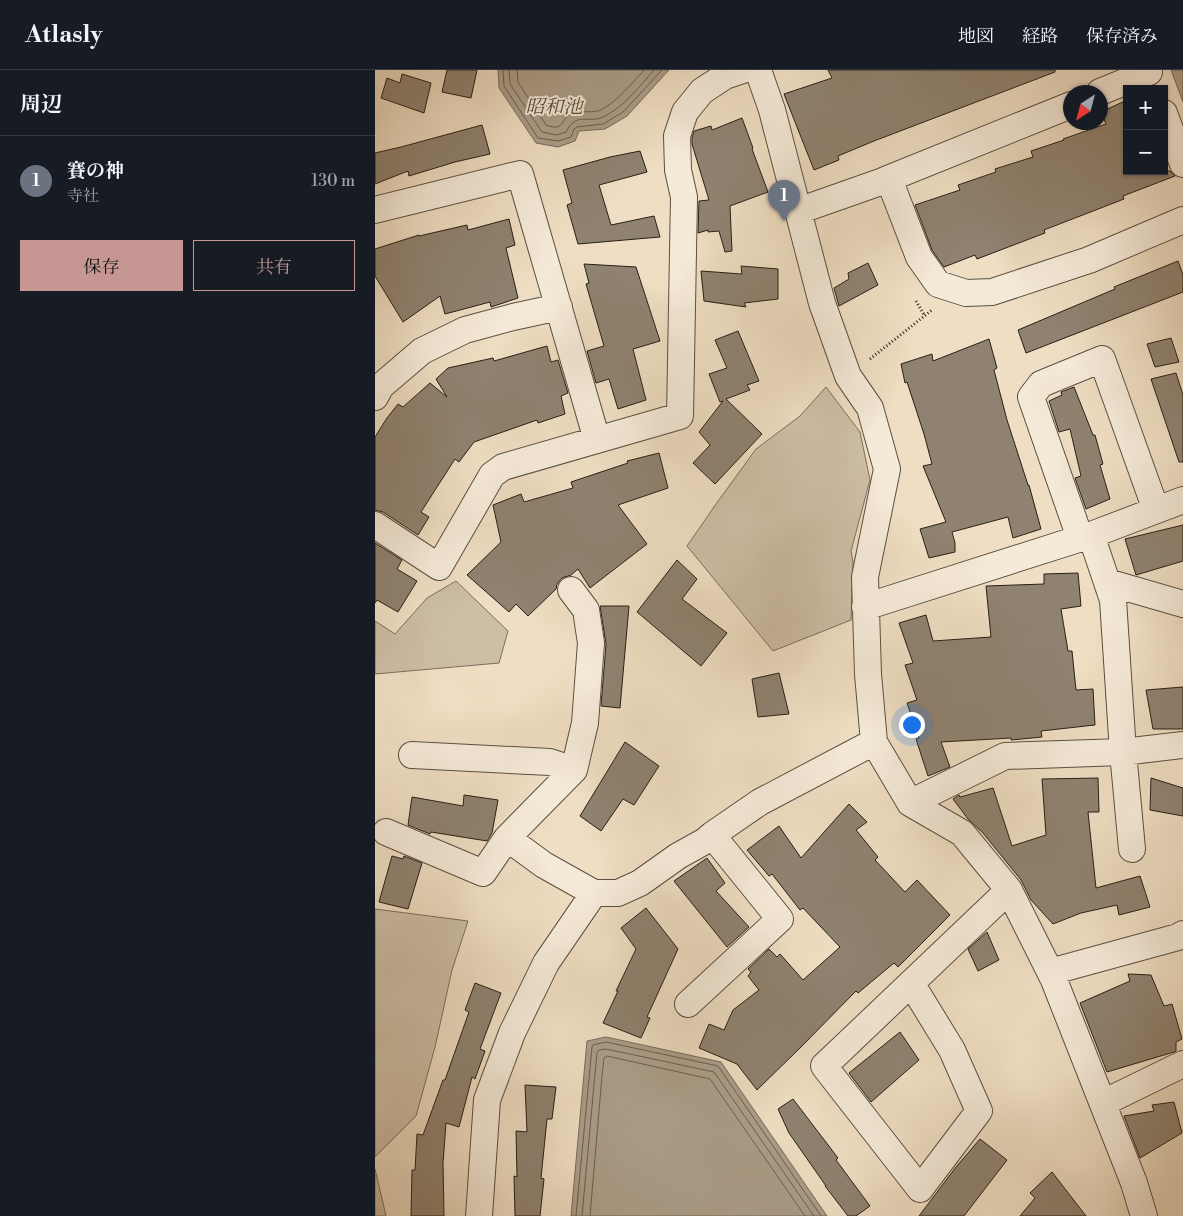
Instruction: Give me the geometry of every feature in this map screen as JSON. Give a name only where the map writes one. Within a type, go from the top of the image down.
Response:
[{"type":"street","points":[[375,525],[439,567],[492,475],[503,467],[680,416],[684,197],[678,170],[677,136],[685,112],[702,90],[725,76],[743,70]]},
{"type":"street","points":[[758,70],[772,110],[822,303],[848,376],[870,408],[887,469],[865,577],[868,674],[874,742],[910,803],[962,833],[1009,890],[1050,972],[1134,1183],[1144,1216]]},
{"type":"street","points":[[1108,90],[1151,77]]},
{"type":"street","points":[[798,211],[885,180],[1063,108]]},
{"type":"street","points":[[1168,124],[1183,164]]},
{"type":"street","points":[[375,210],[521,174],[597,440]]},
{"type":"street","points":[[885,180],[889,179],[919,257],[937,284],[966,293],[992,292],[1089,260],[1183,220]]},
{"type":"street","points":[[377,388],[422,351],[465,330],[559,307]]},
{"type":"street","points":[[1132,849],[1123,752],[1113,600],[1107,582],[1085,536],[1031,396],[1041,384],[1101,359],[1156,510]]},
{"type":"street","points":[[865,607],[1085,536],[1183,500]]},
{"type":"street","points":[[1107,582],[1183,604]]},
{"type":"street","points":[[386,832],[483,873],[507,838],[574,770],[585,723],[591,643],[586,610],[571,590]]},
{"type":"street","points":[[507,838],[544,865],[594,893],[618,893],[641,883],[760,802],[874,742]]},
{"type":"street","points":[[910,803],[1005,756],[1123,752],[1183,745]]},
{"type":"street","points":[[412,755],[549,762],[574,770]]},
{"type":"street","points":[[688,1004],[780,919],[712,835]]},
{"type":"street","points":[[911,983],[952,1050],[979,1111],[920,1189],[824,1066],[911,983],[1009,890]]},
{"type":"street","points":[[479,1216],[487,1100],[512,1033],[546,963],[594,893]]},
{"type":"street","points":[[1050,972],[1181,941]]},
{"type":"street","points":[[1103,1103],[1183,1064]]},
{"type":"path","points":[[848,376],[935,307]]},
{"type":"shaded area","points":[[826,387],[860,432],[870,480],[851,551],[853,562],[851,620],[773,651],[687,546],[756,449],[800,416]]},
{"type":"shaded area","points":[[456,581],[508,631],[499,663],[375,674],[375,621],[395,634],[427,598]]},
{"type":"shaded area","points":[[375,909],[468,921],[452,970],[435,1047],[416,1116],[375,1157]]},
{"type":"shaded area","points":[[375,1169],[386,1216],[375,1216]]},
{"type":"water","name":"昭和池","points":[[498,70],[669,70],[627,116],[605,129],[579,131],[575,141],[558,147],[536,143],[499,88]]},
{"type":"water","points":[[1171,70],[1183,70],[1183,102]]},
{"type":"water","points":[[606,1037],[721,1062],[827,1216],[571,1216],[587,1041]]},
{"type":"building","points":[[447,70],[477,70],[471,98],[442,92]]},
{"type":"building","points":[[828,70],[1055,70],[1055,72],[874,141],[838,156],[839,160],[814,170],[784,94],[832,78]]},
{"type":"building","points":[[402,74],[431,83],[424,113],[381,98],[387,78],[400,83]]},
{"type":"building","points":[[1123,102],[1123,175],[1168,175],[1168,171],[1170,171],[1175,176],[1123,196],[1124,199],[1044,230],[1045,233],[977,259],[975,255],[944,267],[932,250],[915,205],[960,190],[958,185],[996,172],[995,169],[1033,157],[1031,151],[1089,130],[1108,130],[1108,109]]},
{"type":"building","points":[[742,118],[768,192],[730,206],[732,251],[725,252],[719,231],[708,232],[708,230],[698,233],[699,201],[709,200],[692,144],[692,138],[694,131],[711,126],[712,130]]},
{"type":"building","points":[[482,125],[490,154],[409,176],[408,171],[375,184],[375,153]]},
{"type":"building","points":[[640,151],[647,172],[599,185],[611,225],[654,216],[660,237],[578,244],[567,205],[572,203],[563,170]]},
{"type":"building","points":[[509,219],[515,245],[506,248],[518,298],[491,307],[490,302],[445,314],[440,296],[403,322],[375,276],[375,249],[419,235],[467,225],[468,230]]},
{"type":"building","points":[[1178,261],[1183,275],[1183,292],[1026,353],[1018,330]]},
{"type":"building","points":[[868,263],[878,285],[839,306],[834,288],[849,279],[848,273]]},
{"type":"building","points":[[584,264],[636,267],[660,341],[633,349],[646,400],[618,409],[609,379],[596,383],[587,351],[604,346],[586,284],[589,283]]},
{"type":"building","points":[[741,266],[778,269],[778,299],[744,303],[746,307],[704,301],[701,271],[742,274]]},
{"type":"building","points":[[738,331],[759,381],[747,385],[750,390],[726,399],[762,434],[715,484],[693,463],[710,445],[699,432],[723,401],[720,402],[709,374],[727,368],[715,340]]},
{"type":"building","points":[[1171,338],[1179,362],[1155,367],[1147,344]]},
{"type":"building","points":[[989,339],[997,368],[994,370],[1007,420],[1029,485],[1041,529],[1013,538],[1008,517],[952,532],[955,552],[929,558],[920,529],[946,522],[923,466],[932,464],[907,382],[905,383],[901,364],[932,354],[933,361]]},
{"type":"building","points":[[547,346],[551,362],[558,360],[568,393],[561,396],[565,414],[538,423],[537,420],[474,442],[459,462],[455,459],[421,512],[429,517],[418,535],[383,512],[375,510],[375,437],[398,404],[403,407],[430,383],[447,397],[436,379],[448,368],[493,358],[494,361]]},
{"type":"building","points":[[1176,373],[1183,395],[1183,462],[1179,462],[1151,379]]},
{"type":"building","points":[[1074,387],[1093,435],[1095,435],[1103,464],[1100,465],[1110,499],[1086,509],[1075,478],[1081,476],[1070,429],[1059,432],[1049,401],[1062,395],[1061,392]]},
{"type":"building","points":[[659,453],[668,488],[618,505],[647,544],[590,588],[578,569],[571,575],[562,578],[557,584],[556,589],[528,616],[516,604],[509,612],[467,575],[501,542],[493,505],[521,494],[524,502],[573,488],[571,482],[628,463],[627,461]]},
{"type":"building","points":[[1183,525],[1183,561],[1136,575],[1125,539]]},
{"type":"building","points":[[375,543],[402,560],[397,569],[417,581],[398,612],[377,600],[375,603]]},
{"type":"building","points":[[677,560],[697,579],[682,599],[727,633],[701,666],[637,612]]},
{"type":"building","points":[[1078,573],[1081,606],[1061,609],[1068,651],[1072,651],[1076,690],[1093,689],[1095,725],[1041,731],[1042,737],[941,742],[950,767],[928,776],[916,739],[919,738],[907,703],[917,700],[905,665],[913,663],[899,623],[926,615],[933,641],[991,637],[986,586],[1044,584],[1044,574]]},
{"type":"building","points":[[600,606],[629,606],[620,708],[601,706],[606,644]]},
{"type":"building","points":[[779,673],[789,714],[758,717],[752,679]]},
{"type":"building","points":[[1183,687],[1183,729],[1153,729],[1146,690]]},
{"type":"building","points":[[625,742],[659,766],[634,805],[623,799],[601,831],[580,816]]},
{"type":"building","points":[[1098,778],[1099,812],[1088,812],[1096,888],[1140,876],[1150,907],[1119,915],[1117,905],[1081,913],[1053,924],[1031,900],[1021,880],[953,799],[959,795],[960,797],[993,788],[1012,846],[1046,835],[1042,779]]},
{"type":"building","points":[[1151,778],[1183,788],[1183,816],[1150,810]]},
{"type":"building","points":[[464,795],[498,800],[492,833],[487,841],[431,832],[430,834],[408,825],[412,797],[463,806]]},
{"type":"building","points":[[849,804],[867,822],[856,830],[878,857],[875,860],[905,892],[917,880],[950,915],[898,967],[894,963],[858,993],[856,991],[757,1090],[737,1064],[699,1048],[709,1024],[724,1030],[733,1010],[759,990],[748,976],[751,972],[748,969],[769,949],[777,957],[780,954],[803,980],[840,947],[803,908],[800,910],[772,874],[769,876],[747,850],[779,826],[801,858]]},
{"type":"building","points":[[392,856],[403,859],[404,856],[422,863],[408,909],[379,902]]},
{"type":"building","points":[[707,858],[725,883],[716,891],[749,927],[727,947],[674,881]]},
{"type":"building","points":[[646,908],[678,949],[647,1017],[650,1018],[641,1038],[603,1023],[636,949],[621,928]]},
{"type":"building","points":[[987,932],[999,960],[978,971],[968,949]]},
{"type":"building","points":[[1128,974],[1151,975],[1164,1006],[1172,1004],[1182,1039],[1176,1042],[1176,1051],[1174,1052],[1107,1072],[1080,1003],[1130,981]]},
{"type":"building","points":[[475,983],[501,993],[480,1049],[485,1051],[475,1079],[472,1077],[459,1127],[446,1123],[443,1163],[444,1216],[411,1216],[412,1170],[415,1170],[417,1134],[423,1135],[443,1080],[445,1080],[469,1012],[465,1010]]},
{"type":"building","points":[[900,1032],[919,1060],[871,1102],[849,1073]]},
{"type":"building","points":[[525,1085],[556,1087],[552,1119],[547,1119],[541,1178],[544,1179],[540,1216],[515,1216],[514,1176],[517,1177],[516,1131],[527,1132]]},
{"type":"building","points":[[793,1099],[838,1158],[836,1160],[870,1206],[856,1216],[848,1216],[789,1133],[778,1109]]},
{"type":"building","points":[[1174,1102],[1182,1133],[1140,1158],[1124,1116],[1154,1111],[1152,1105]]},
{"type":"building","points":[[980,1139],[1007,1160],[964,1216],[919,1216],[956,1167]]},
{"type":"building","points":[[1052,1172],[1086,1216],[1020,1216],[1035,1198],[1030,1193]]},
{"type":"place","name":"賽の神","points":[[784,221]]}]
